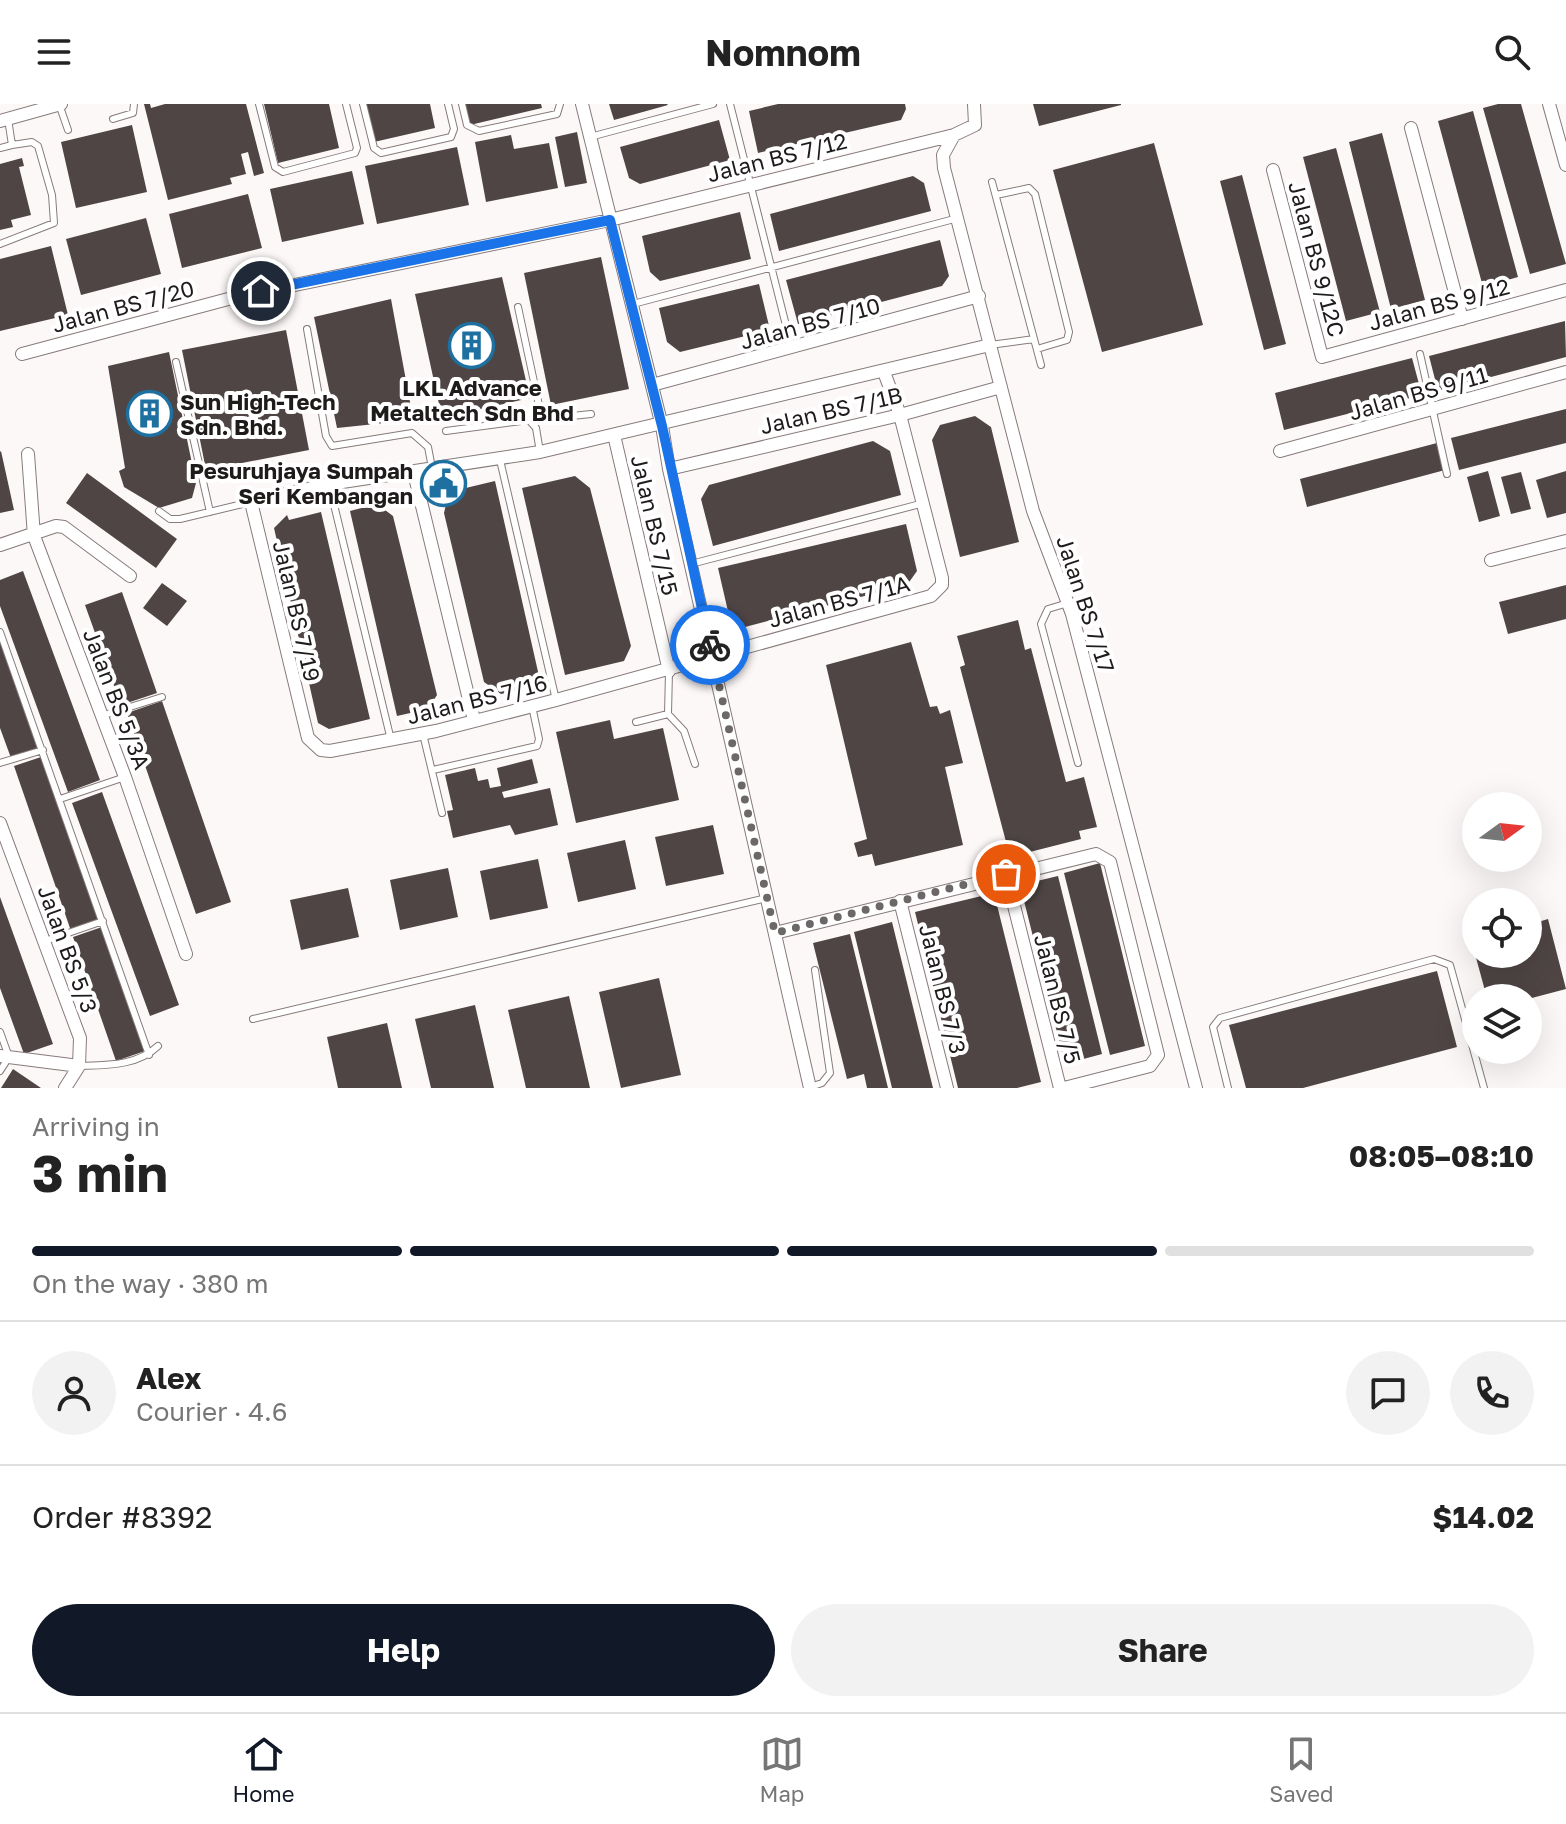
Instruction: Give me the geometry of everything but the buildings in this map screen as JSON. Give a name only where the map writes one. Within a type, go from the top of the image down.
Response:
[{"type":"street","points":[[4,120],[60,104]]},
{"type":"street","points":[[582,104],[662,426],[669,469],[810,1087]]},
{"type":"street","name":"Jalan BS 7/12","points":[[610,220],[954,135],[975,125],[974,104]]},
{"type":"street","points":[[1549,104],[1566,165]]},
{"type":"street","points":[[1411,128],[1462,319]]},
{"type":"street","name":"Jalan BS 7/17","points":[[954,135],[943,155],[990,345],[1033,511],[1068,603],[1196,1088]]},
{"type":"street","name":"Jalan BS 9/12C","points":[[1273,170],[1322,357]]},
{"type":"street","name":"Jalan BS 7/20","points":[[22,354],[232,298],[610,220]]},
{"type":"street","name":"Jalan BS 9/12","points":[[1322,357],[1566,290]]},
{"type":"street","name":"Jalan BS 7/10","points":[[652,385],[792,350],[979,296]]},
{"type":"street","name":"Jalan BS 7/1B","points":[[251,502],[329,484],[540,452],[662,426],[990,345]]},
{"type":"street","name":"Jalan BS 7/1A","points":[[712,657],[923,599],[937,592],[942,578],[924,503],[900,415],[884,372]]},
{"type":"street","name":"Jalan BS 9/11","points":[[1280,451],[1566,372]]},
{"type":"street","name":"Jalan BS 7/1B","points":[[669,469],[900,415],[1001,387]]},
{"type":"street","name":"Jalan BS 7/15","points":[[614,435],[669,671]]},
{"type":"street","name":"Jalan BS 5/3A","points":[[28,454],[34,536],[125,777],[186,954]]},
{"type":"street","points":[[414,473],[474,720]]},
{"type":"street","name":"Jalan BS 7/19","points":[[251,502],[304,728]]},
{"type":"street","points":[[0,545],[34,536],[56,526],[64,527],[130,576]]},
{"type":"street","points":[[1491,560],[1566,541]]},
{"type":"street","name":"Jalan BS 7/16","points":[[304,728],[308,738],[321,750],[391,740],[669,671],[712,657]]},
{"type":"street","name":"Jalan BS 5/3","points":[[0,823],[80,1038],[79,1066]]},
{"type":"street","points":[[775,933],[1006,874],[1096,854],[1104,856],[1110,862],[1156,1046],[1156,1062],[1062,1088]]},
{"type":"street","name":"Jalan BS 7/5","points":[[1006,874],[1062,1088]]},
{"type":"street","name":"Jalan BS 7/3","points":[[900,901],[947,1088]]},
{"type":"street","points":[[5,1056],[79,1066],[65,1088]]},
{"type":"lane","points":[[60,104],[68,130]]},
{"type":"lane","points":[[113,119],[133,113],[134,104]]},
{"type":"lane","points":[[259,104],[275,167],[283,172],[355,153],[346,104]]},
{"type":"lane","points":[[363,104],[374,148],[381,153],[451,137],[454,129],[448,104]]},
{"type":"lane","points":[[462,104],[467,125],[479,131],[557,114],[560,104]]},
{"type":"lane","points":[[590,137],[713,104]]},
{"type":"lane","points":[[730,104],[792,350]]},
{"type":"lane","points":[[4,120],[12,145]]},
{"type":"lane","points":[[0,148],[28,142],[38,146],[52,195],[54,223],[0,244]]},
{"type":"lane","points":[[992,182],[1041,365]]},
{"type":"lane","points":[[996,195],[1029,188],[1035,194],[1069,332],[1067,340],[1037,349]]},
{"type":"lane","points":[[632,304],[958,218]]},
{"type":"lane","points":[[518,307],[538,403],[544,415]]},
{"type":"lane","points":[[307,329],[326,436],[332,446],[412,433],[428,447],[432,470]]},
{"type":"lane","points":[[990,345],[1034,339]]},
{"type":"lane","points":[[1420,354],[1447,474]]},
{"type":"lane","points":[[176,362],[210,512]]},
{"type":"lane","points":[[534,424],[544,415],[591,414]]},
{"type":"lane","points":[[446,431],[523,420],[534,424]]},
{"type":"lane","points":[[534,424],[540,452]]},
{"type":"lane","points":[[500,460],[556,700]]},
{"type":"lane","points":[[329,484],[391,740]]},
{"type":"lane","points":[[159,511],[170,519],[251,502]]},
{"type":"lane","points":[[691,564],[924,503]]},
{"type":"lane","points":[[1068,603],[1048,609],[1041,624],[1078,763]]},
{"type":"lane","points":[[0,632],[149,1055]]},
{"type":"lane","points":[[669,671],[668,714],[684,731],[695,764]]},
{"type":"lane","points":[[101,716],[162,697]]},
{"type":"lane","points":[[433,770],[533,748],[539,739],[532,706]]},
{"type":"lane","points":[[636,722],[668,714]]},
{"type":"lane","points":[[423,734],[442,813]]},
{"type":"lane","points":[[0,763],[43,750]]},
{"type":"lane","points":[[60,799],[125,777]]},
{"type":"lane","points":[[253,1019],[767,898]]},
{"type":"lane","points":[[45,941],[103,921]]},
{"type":"lane","points":[[1228,1088],[1213,1027],[1220,1018],[1434,959],[1450,965],[1484,1088]]},
{"type":"lane","points":[[810,1087],[822,1083],[830,1073],[815,970]]},
{"type":"lane","points":[[0,1032],[5,1056],[0,1071]]},
{"type":"lane","points":[[79,1066],[110,1065],[149,1055],[158,1046]]},
{"type":"way so far","points":[[710,645],[775,933],[1006,874]]},
{"type":"place","name":"LKL Advance Metaltech Sdn Bhd","points":[[472,346]]},
{"type":"place","name":"Sun High-Tech Sdn. Bhd.","points":[[149,414]]},
{"type":"place","name":"Pesuruhjaya Sumpah Seri Kembangan","points":[[444,483]]},
{"type":"route","points":[[261,291],[610,220],[662,426],[710,645]]}]
